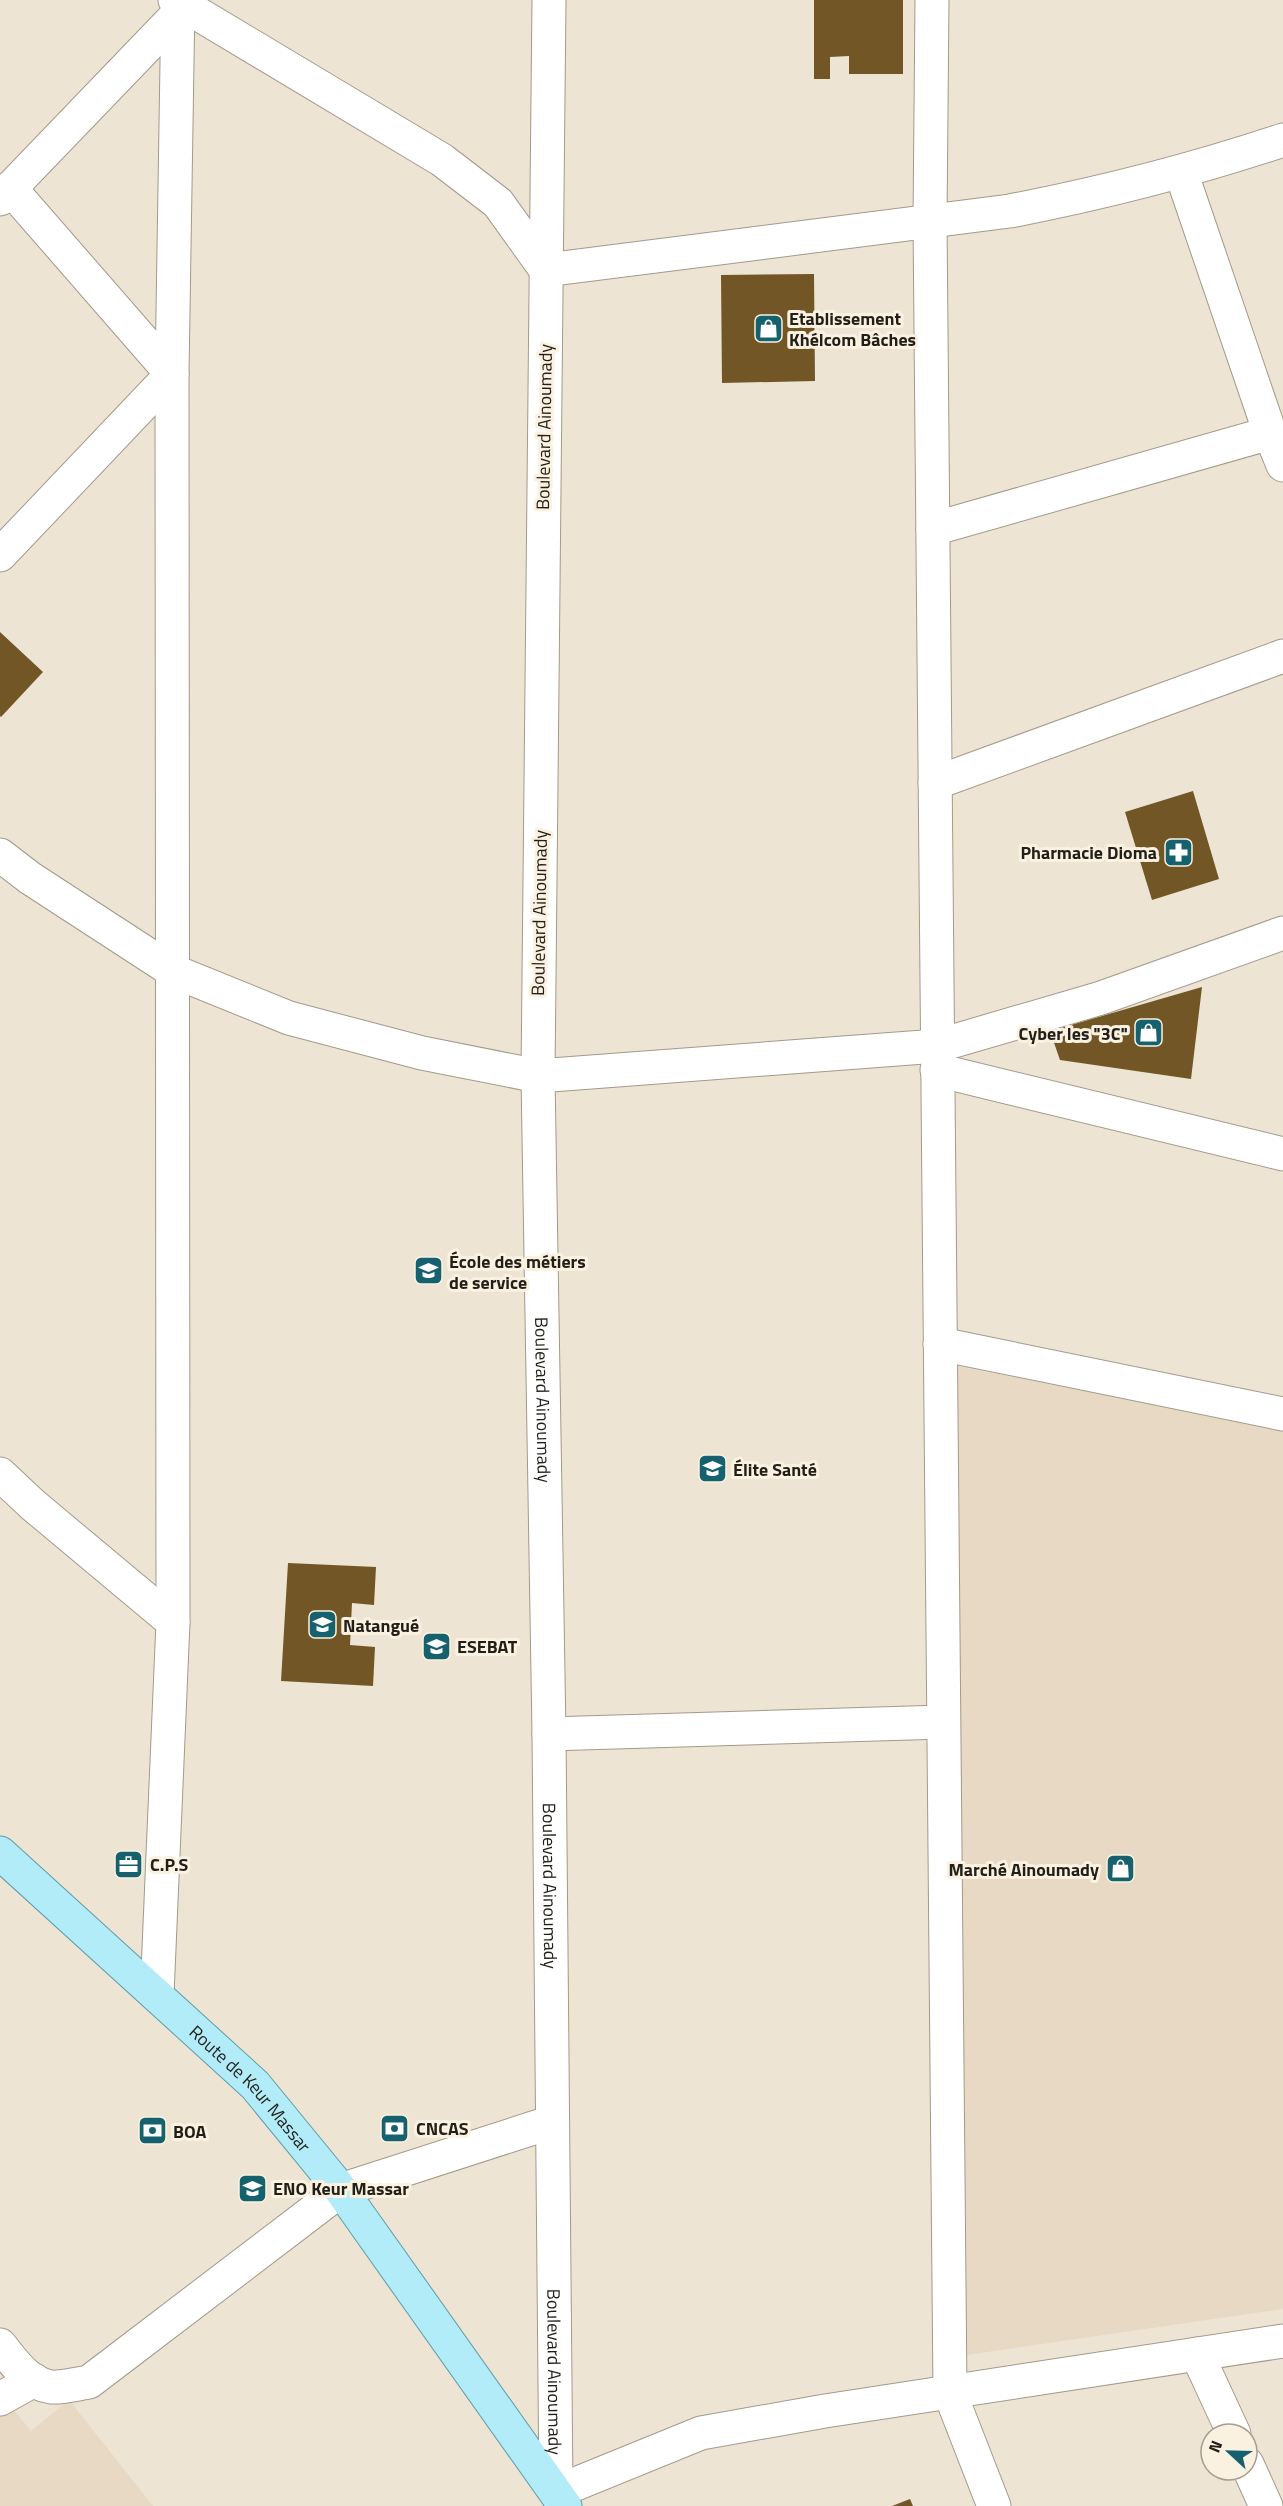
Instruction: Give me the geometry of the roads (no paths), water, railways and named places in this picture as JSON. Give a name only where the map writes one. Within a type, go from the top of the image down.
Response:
[{"type":"main road","name":"Route de Keur Massar","points":[[0,1852],[255,2085],[341,2190],[560,2499]]},
{"type":"street","name":"Boulevard Ainoumady","points":[[549,0],[538,1076],[549,1734],[552,2122],[560,2499]]},
{"type":"street","points":[[932,0],[930,220],[950,2393],[994,2506]]},
{"type":"street","points":[[177,4],[442,160],[498,203],[546,270],[1010,211],[1085,196],[1181,172],[1283,140]]},
{"type":"street","points":[[172,375],[5,193],[177,4]]},
{"type":"street","points":[[157,1995],[173,1622],[172,375],[177,4]]},
{"type":"street","points":[[1181,172],[1283,465]]},
{"type":"street","points":[[0,555],[172,375]]},
{"type":"street","points":[[933,529],[1270,433]]},
{"type":"street","points":[[935,783],[1283,656]]},
{"type":"street","points":[[0,855],[30,878],[173,971],[289,1018],[422,1053],[538,1076],[937,1058],[1283,933]]},
{"type":"street","points":[[937,1058],[1283,1154]]},
{"type":"street","points":[[940,1344],[1283,1414]]},
{"type":"street","points":[[0,1474],[33,1505],[173,1622]]},
{"type":"street","points":[[549,1734],[944,1722]]},
{"type":"street","points":[[0,2345],[21,2371],[50,2387],[89,2382],[341,2190],[552,2122]]},
{"type":"street","points":[[560,2499],[701,2433],[825,2411],[1283,2341]]},
{"type":"street","points":[[1197,2354],[1228,2422]]},
{"type":"street","points":[[0,2399],[34,2380]]},
{"type":"street","points":[[1255,2482],[1266,2506]]},
{"type":"place","name":"Etablissement Khélcom Bâches","points":[[768,328]]},
{"type":"place","name":"Pharmacie Dioma","points":[[1178,852]]},
{"type":"place","name":"Cyber les \"3C\"","points":[[1149,1033]]},
{"type":"place","name":"École des métiers de service","points":[[428,1271]]},
{"type":"place","name":"Élite Santé","points":[[712,1469]]},
{"type":"place","name":"Natangué","points":[[322,1625]]},
{"type":"place","name":"ESEBAT","points":[[436,1646]]},
{"type":"place","name":"C.P.S","points":[[129,1864]]},
{"type":"place","name":"Marché Ainoumady","points":[[1120,1869]]},
{"type":"place","name":"CNCAS","points":[[395,2128]]},
{"type":"place","name":"BOA","points":[[152,2131]]},
{"type":"place","name":"ENO Keur Massar","points":[[252,2188]]}]
